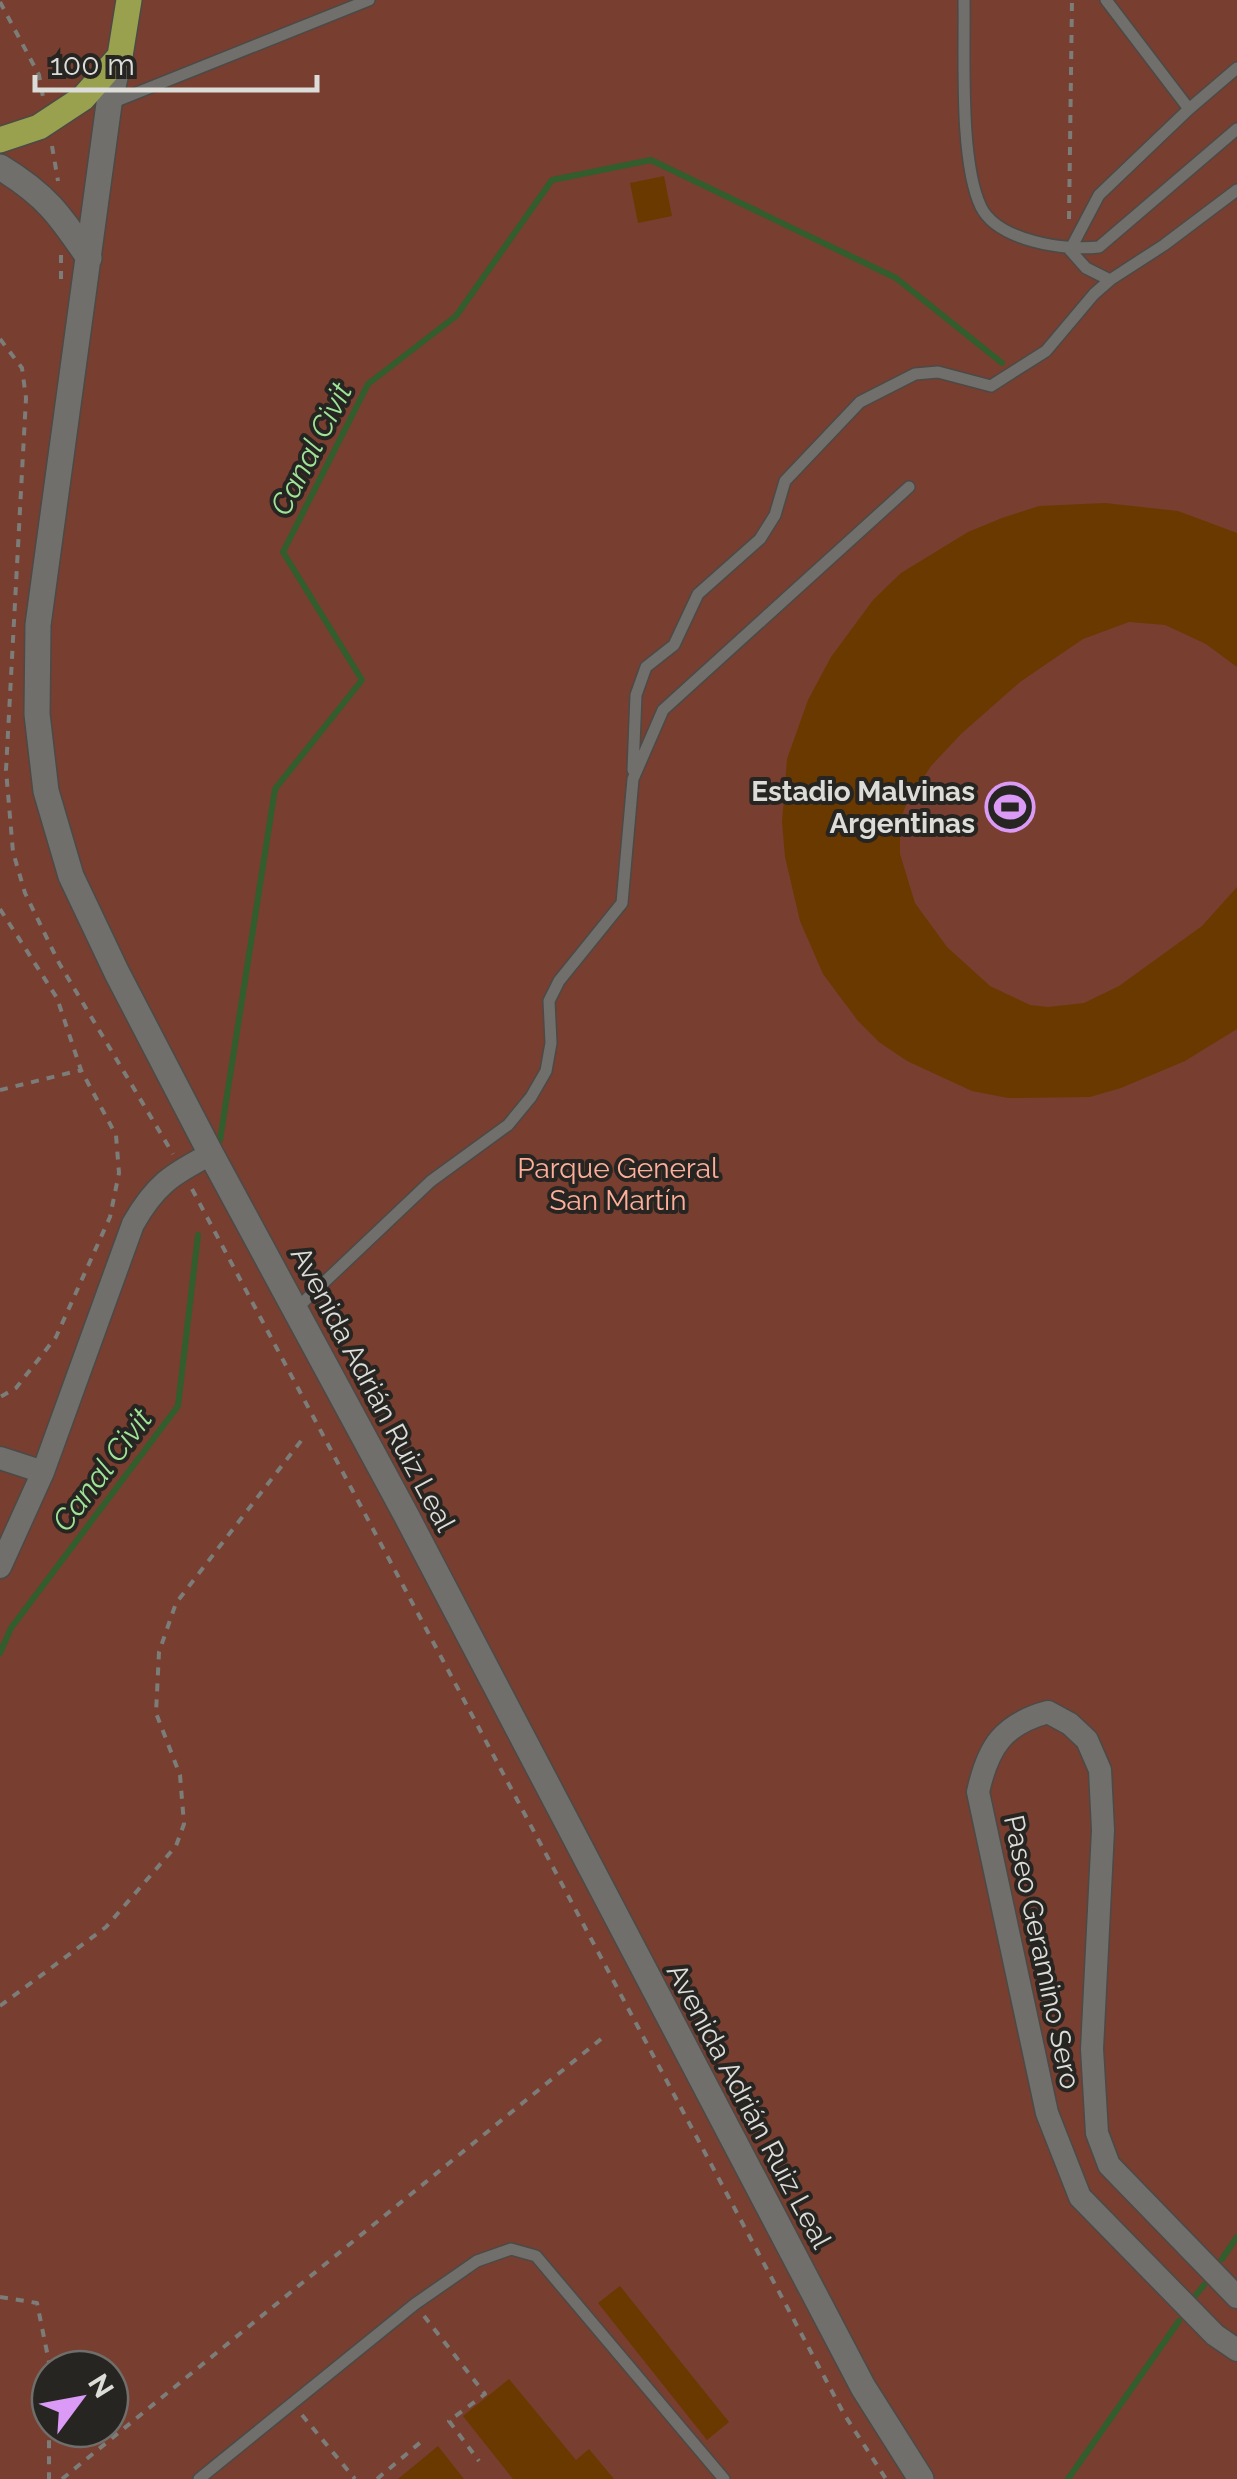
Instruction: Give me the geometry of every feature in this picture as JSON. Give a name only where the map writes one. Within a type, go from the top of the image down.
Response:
[{"type":"main road","points":[[0,140],[39,127],[84,98],[120,56],[129,0]]},
{"type":"street","name":"Avenida Adrián Ruiz Leal","points":[[120,56],[109,104],[38,624],[36,714],[46,791],[71,876],[211,1154],[296,1308],[863,2387],[921,2479]]},
{"type":"street","points":[[0,168],[29,185],[56,208],[88,258]]},
{"type":"street","points":[[0,1567],[43,1472],[134,1224],[150,1196],[170,1176],[211,1154]]},
{"type":"street","points":[[0,1458],[43,1472]]},
{"type":"street","name":"Paseo Geramino Sero","points":[[1237,2297],[1109,2165],[1097,2134],[1092,2092],[1102,1830],[1100,1770],[1087,1740],[1070,1724],[1048,1712],[1022,1719],[1002,1736],[984,1762],[978,1792],[1047,2112],[1080,2197],[1215,2335],[1237,2350]]},
{"type":"lane","points":[[109,104],[369,0]]},
{"type":"lane","points":[[964,0],[968,166],[982,208],[999,229],[1070,250],[1099,247],[1237,129]]},
{"type":"lane","points":[[1106,0],[1188,109]]},
{"type":"lane","points":[[1070,250],[1099,196],[1188,109],[1237,68]]},
{"type":"lane","points":[[296,1308],[432,1181],[508,1126],[546,1072],[550,1043],[548,1001],[559,981],[622,903],[636,695],[646,667],[674,645],[698,594],[760,539],[775,514],[786,482],[860,402],[915,374],[938,372],[991,386],[1046,351],[1110,280],[1237,190]]},
{"type":"lane","points":[[1070,250],[1086,268],[1110,280]]},
{"type":"lane","points":[[633,779],[663,710],[909,487]]},
{"type":"lane","points":[[198,2479],[415,2304],[493,2253],[511,2249],[536,2256],[724,2479]]},
{"type":"path","points":[[0,909],[56,998],[81,1070],[116,1136],[119,1173],[110,1218],[56,1336],[16,1388],[0,1397]]},
{"type":"path","points":[[0,1090],[81,1070]]},
{"type":"path","points":[[0,2006],[106,1927],[176,1846],[184,1824],[180,1776],[156,1713],[159,1652],[176,1603],[304,1437]]},
{"type":"path","points":[[62,2479],[602,2039]]},
{"type":"path","points":[[0,2297],[37,2304],[48,2362],[48,2479]]},
{"type":"path","points":[[415,2304],[485,2394],[449,2421],[478,2461]]},
{"type":"path","points":[[292,2404],[355,2479]]},
{"type":"path","points":[[377,2479],[422,2441]]},
{"type":"green space","name":"Parque General San Martín","points":[[0,0],[1237,0],[1237,2479],[0,2479]]},
{"type":"building","points":[[664,176],[672,216],[638,223],[630,183]]},
{"type":"building","points":[[1105,503],[1178,511],[1237,533],[1237,667],[1206,644],[1165,625],[1129,622],[1083,639],[1020,682],[931,766],[900,821],[900,854],[915,903],[947,947],[990,986],[1030,1005],[1048,1007],[1084,1003],[1119,986],[1202,926],[1237,887],[1237,1029],[1185,1061],[1121,1088],[1090,1097],[1008,1098],[972,1091],[907,1061],[858,1021],[823,974],[800,921],[785,857],[782,822],[787,759],[808,700],[831,657],[873,600],[901,573],[968,532],[1002,518],[1039,506]]},
{"type":"building","points":[[620,2286],[729,2422],[707,2440],[598,2303]]},
{"type":"building","points":[[509,2379],[576,2460],[589,2449],[614,2479],[513,2479],[463,2416]]},
{"type":"building","points":[[438,2446],[464,2479],[398,2479]]},
{"type":"waterway","name":"Canal Civit","points":[[220,1140],[275,789],[362,680],[283,552],[368,384],[456,316],[552,180],[651,160],[896,278],[1002,363]]},
{"type":"waterway","name":"Canal Civit","points":[[0,1653],[11,1628],[178,1406],[198,1235]]},
{"type":"waterway","points":[[1222,2259],[1237,2237]]},
{"type":"waterway","points":[[1196,2295],[1204,2285]]},
{"type":"waterway","points":[[1068,2479],[1179,2321]]},
{"type":"place","name":"Estadio Malvinas Argentinas","points":[[1010,807]]}]
